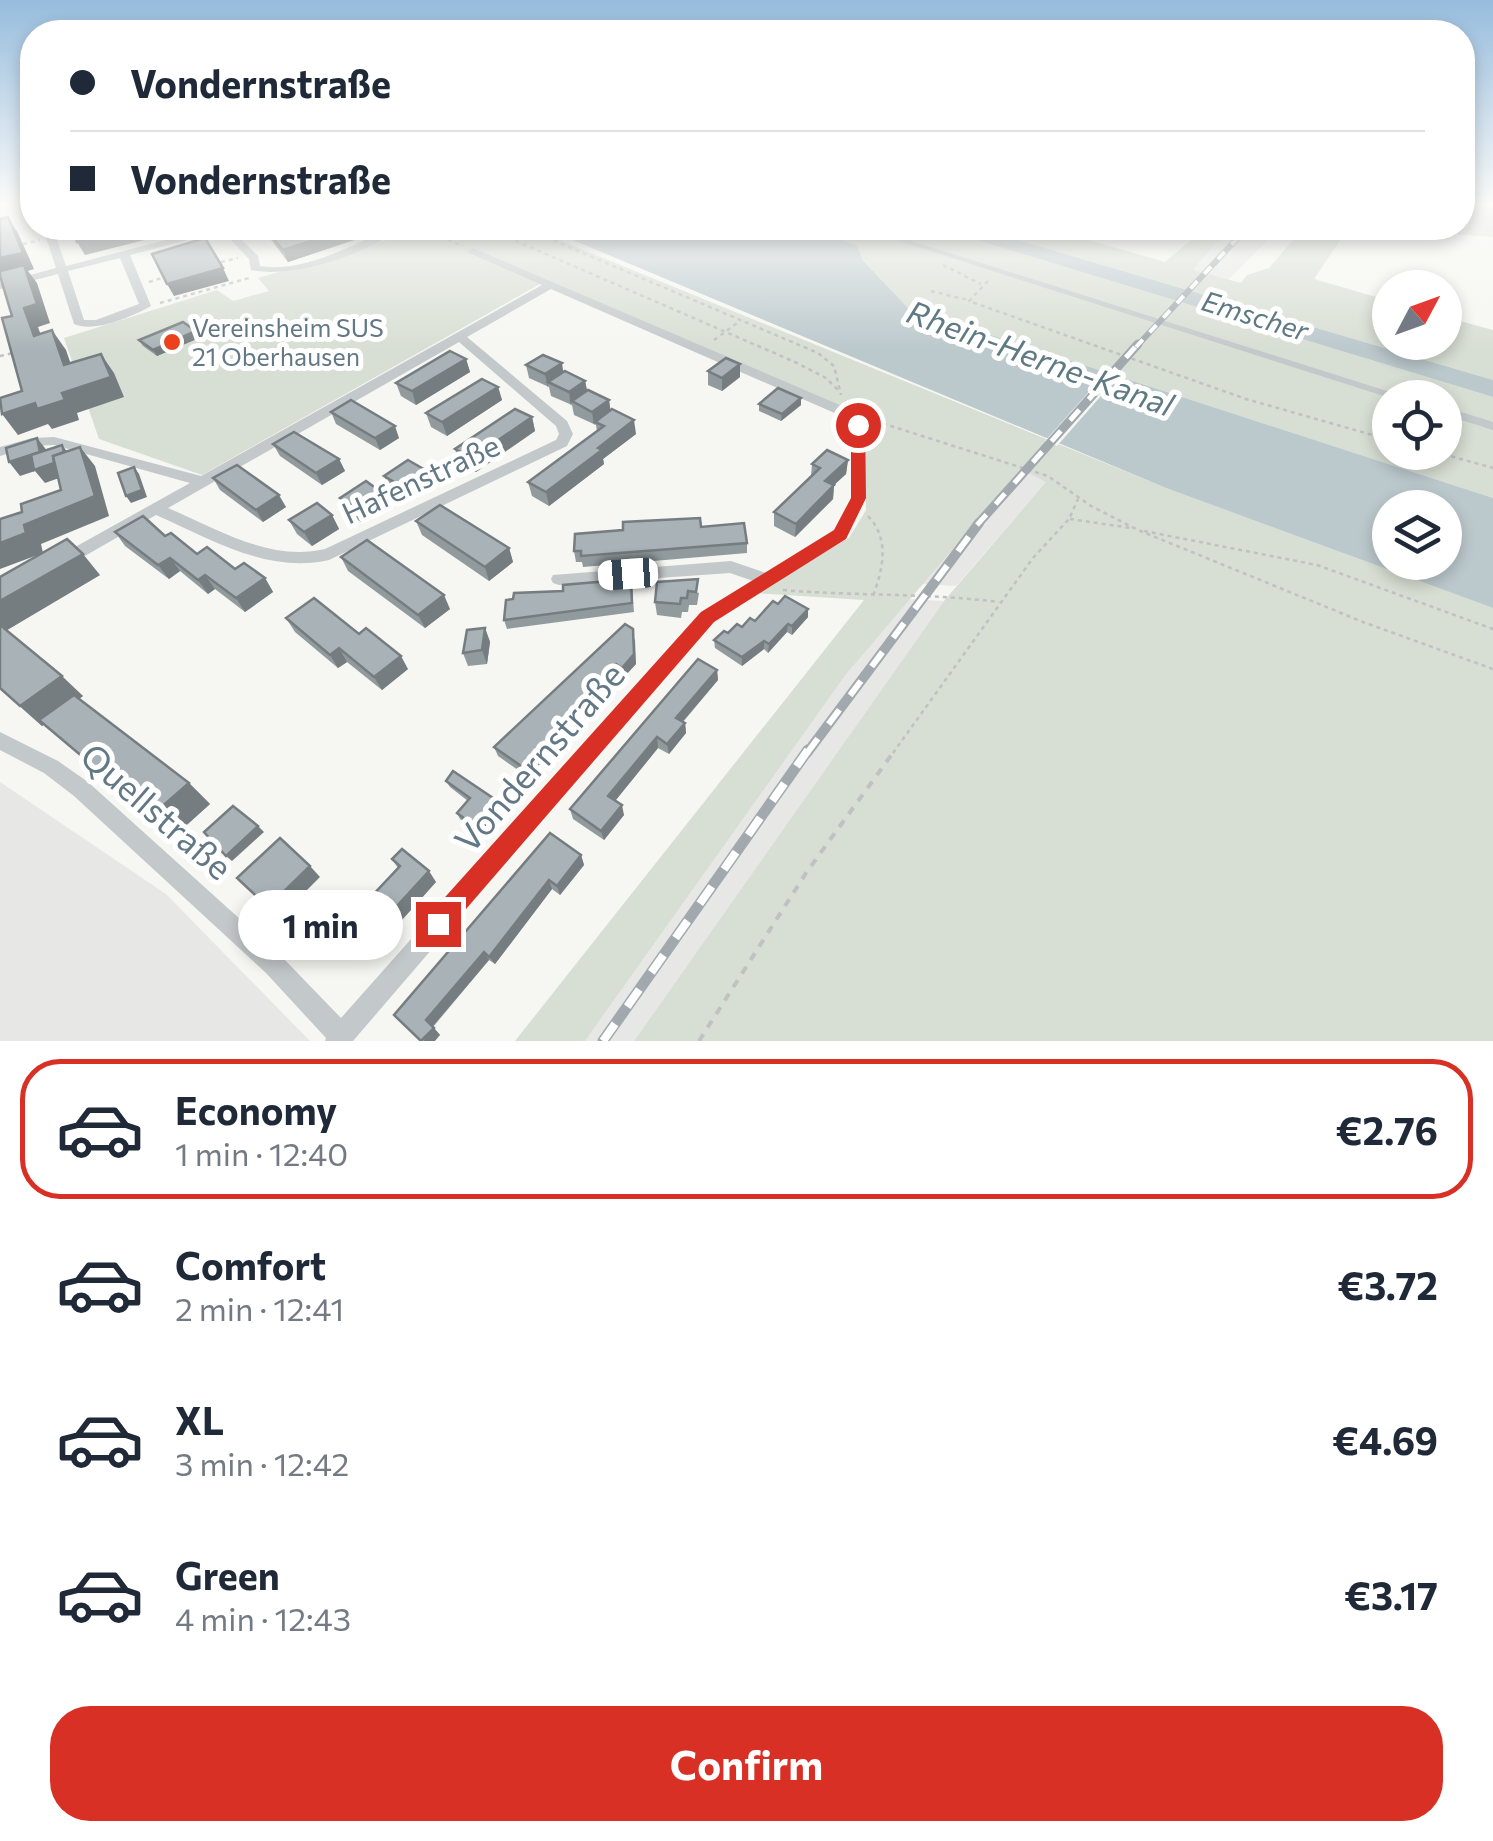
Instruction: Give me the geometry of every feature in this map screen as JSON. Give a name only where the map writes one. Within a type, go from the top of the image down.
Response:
[{"type":"street","points":[[0,286],[62,270],[124,254],[146,303],[142,308],[97,323],[78,323],[62,270],[56,254]]},
{"type":"street","points":[[251,254],[255,268],[270,273],[340,254]]},
{"type":"street","points":[[479,254],[850,415],[858,425],[857,507]]},
{"type":"street","points":[[944,254],[1372,388]]},
{"type":"street","points":[[54,566],[550,285]]},
{"type":"street","name":"Hafenstraße","points":[[156,508],[282,560],[305,562],[562,442],[566,434],[562,424],[459,336]]},
{"type":"street","points":[[1462,416],[1493,426]]},
{"type":"street","points":[[6,450],[54,441],[204,482]]},
{"type":"street","name":"Vondernstraße","points":[[338,1038],[708,617],[831,542],[846,528],[857,507]]},
{"type":"street","points":[[559,579],[731,567],[759,583]]},
{"type":"street","name":"Quellstraße","points":[[0,740],[51,766],[81,789],[274,965],[338,1038]]},
{"type":"path","points":[[213,264],[251,254]]},
{"type":"path","points":[[544,254],[805,367],[840,392]]},
{"type":"path","points":[[585,254],[828,360],[838,374],[840,392],[850,415],[1013,462],[1048,476],[1078,498],[1138,530],[1363,622],[1493,670]]},
{"type":"path","points":[[142,308],[270,273]]},
{"type":"path","points":[[138,285],[176,274]]},
{"type":"path","points":[[968,300],[982,285]]},
{"type":"path","points":[[931,290],[1246,399],[1372,435]]},
{"type":"path","points":[[730,315],[740,309]]},
{"type":"path","points":[[724,333],[746,312]]},
{"type":"path","points":[[0,356],[16,352]]},
{"type":"path","points":[[1462,459],[1493,468]]},
{"type":"path","points":[[699,1041],[806,874],[1000,603],[1069,519],[1078,498]]},
{"type":"path","points":[[857,507],[877,523],[884,540],[872,598]]},
{"type":"path","points":[[1069,519],[1104,521],[1316,565],[1493,629]]},
{"type":"path","points":[[759,583],[872,598],[908,594],[1000,603]]},
{"type":"shaded area","points":[[341,254],[593,254],[1166,488],[1372,564],[1372,580],[1417,580],[1493,608],[1493,1041],[634,1041],[944,601],[1046,482],[1021,469],[847,673],[585,1041],[515,1041],[864,600],[755,593],[849,538],[866,510],[864,426],[857,415],[554,283],[540,284],[202,475],[99,439],[64,338],[217,290],[233,301],[269,291],[258,278]]},
{"type":"shaded area","points":[[857,254],[1021,254],[1437,380],[1372,380],[1372,459],[908,308]]},
{"type":"shaded area","points":[[1064,254],[1136,254],[1165,262],[1175,254],[1207,254],[1193,270],[1241,283],[1247,275],[1269,268],[1281,254],[1331,254],[1314,279],[1372,296],[1372,344]]},
{"type":"shaded area","points":[[1207,254],[1254,254],[1228,280],[1192,270]]},
{"type":"shaded area","points":[[1462,322],[1493,330],[1493,380],[1425,360],[1462,360]]},
{"type":"shaded area","points":[[1462,388],[1493,397],[1493,498],[1407,470],[1462,470]]},
{"type":"shaded area","points":[[1021,468],[1047,481],[956,586],[920,584]]},
{"type":"shaded area","points":[[907,599],[944,601],[634,1041],[585,1041],[847,673]]},
{"type":"shaded area","points":[[0,782],[166,894],[310,1041],[0,1041]]},
{"type":"water","name":"Rhein-Herne-Kanal","points":[[605,254],[860,254],[908,308],[1372,459],[1372,470],[1407,470],[1493,498],[1493,608],[1417,580],[1462,580],[1462,490],[1372,490],[1372,564],[1166,488]]},
{"type":"water","name":"Emscher","points":[[1021,254],[1064,254],[1372,344],[1372,360],[1425,360],[1493,380],[1493,397],[1462,388],[1462,380],[1437,380]]},
{"type":"pier","points":[[1110,368],[1122,372],[1057,446],[1045,441]]},
{"type":"building","points":[[152,254],[214,254],[223,268],[167,284]]},
{"type":"building","points":[[24,265],[37,304],[24,308],[34,336],[52,330],[64,365],[101,354],[111,377],[62,393],[65,400],[37,409],[35,403],[2,414],[0,398],[22,391],[2,318],[12,316],[0,271]]},
{"type":"building","points":[[183,322],[196,331],[153,350],[139,340]]},
{"type":"building","points":[[450,351],[466,359],[412,391],[396,383]]},
{"type":"building","points":[[543,355],[562,363],[545,374],[526,365]]},
{"type":"building","points":[[726,358],[740,364],[722,378],[708,371]]},
{"type":"building","points":[[565,371],[585,381],[569,392],[548,382]]},
{"type":"building","points":[[482,379],[498,387],[442,422],[426,413]]},
{"type":"building","points":[[778,388],[801,398],[782,414],[759,404]]},
{"type":"building","points":[[588,390],[609,400],[592,412],[572,401]]},
{"type":"building","points":[[351,400],[395,426],[375,438],[331,412]]},
{"type":"building","points":[[515,409],[532,417],[472,458],[455,449]]},
{"type":"building","points":[[612,409],[634,420],[546,492],[528,482],[604,426],[595,422]]},
{"type":"building","points":[[294,432],[339,459],[316,473],[273,444]]},
{"type":"building","points":[[37,438],[40,452],[9,462],[6,448]]},
{"type":"building","points":[[62,445],[64,452],[53,456],[54,463],[34,470],[31,455]]},
{"type":"building","points":[[80,447],[95,496],[24,525],[26,533],[0,543],[0,519],[22,512],[21,504],[61,490],[53,456]]},
{"type":"building","points":[[827,450],[848,460],[825,481],[834,485],[796,524],[774,512],[820,468],[812,464]]},
{"type":"building","points":[[408,460],[427,471],[403,487],[384,476]]},
{"type":"building","points":[[237,465],[279,495],[256,510],[213,478]]},
{"type":"building","points":[[134,467],[142,490],[126,496],[118,473]]},
{"type":"building","points":[[366,481],[381,492],[355,508],[340,498]]},
{"type":"building","points":[[317,503],[332,515],[304,532],[289,520]]},
{"type":"building","points":[[440,505],[509,548],[485,567],[416,521]]},
{"type":"building","points":[[143,516],[165,536],[171,533],[197,554],[207,547],[235,569],[244,563],[265,578],[236,598],[205,575],[198,580],[170,558],[158,565],[115,532]]},
{"type":"building","points":[[700,518],[701,527],[744,523],[747,543],[581,556],[581,551],[574,551],[575,534],[623,530],[623,522]]},
{"type":"building","points":[[67,539],[83,554],[0,601],[0,577]]},
{"type":"building","points":[[367,540],[444,595],[418,615],[341,557]]},
{"type":"building","points":[[631,579],[632,603],[504,620],[506,600],[513,599],[514,593],[563,591],[563,585]]},
{"type":"building","points":[[698,579],[696,592],[688,591],[680,604],[655,602],[657,582]]},
{"type":"building","points":[[785,596],[808,609],[769,644],[764,641],[742,657],[714,640],[737,624],[742,627],[750,618],[755,621],[773,601],[778,604]]},
{"type":"building","points":[[314,598],[359,634],[366,628],[401,656],[374,677],[339,648],[330,655],[286,618]]},
{"type":"building","points":[[625,624],[633,629],[634,654],[622,668],[616,664],[609,668],[592,687],[599,690],[586,704],[579,700],[557,725],[562,728],[524,768],[494,747]]},
{"type":"building","points":[[0,625],[62,676],[20,706],[0,688]]},
{"type":"building","points":[[485,628],[482,650],[463,653],[467,630]]},
{"type":"building","points":[[698,659],[717,670],[676,718],[685,723],[667,744],[657,737],[608,796],[622,805],[601,831],[570,809]]},
{"type":"building","points":[[74,695],[189,783],[158,810],[122,780],[116,785],[39,720]]},
{"type":"building","points":[[453,771],[499,802],[476,827],[457,813],[470,798],[446,781]]},
{"type":"building","points":[[233,806],[258,826],[226,856],[204,832]]},
{"type":"building","points":[[550,833],[581,855],[557,886],[549,880],[489,957],[484,952],[426,1020],[434,1028],[421,1041],[394,1015]]},
{"type":"building","points":[[280,838],[310,866],[268,907],[237,878]]},
{"type":"building","points":[[402,849],[429,871],[374,931],[355,914],[400,866],[392,859]]},
{"type":"railway","points":[[1136,347],[1223,254]]},
{"type":"railway","points":[[977,525],[1138,344]]},
{"type":"railway","points":[[807,753],[979,523]]},
{"type":"railway","points":[[603,1041],[808,750]]},
{"type":"place","name":"Vereinsheim SUS 21 Oberhausen","points":[[172,342]]},
{"type":"route","points":[[438,924],[708,617],[840,534],[857,507],[858,425]]}]
